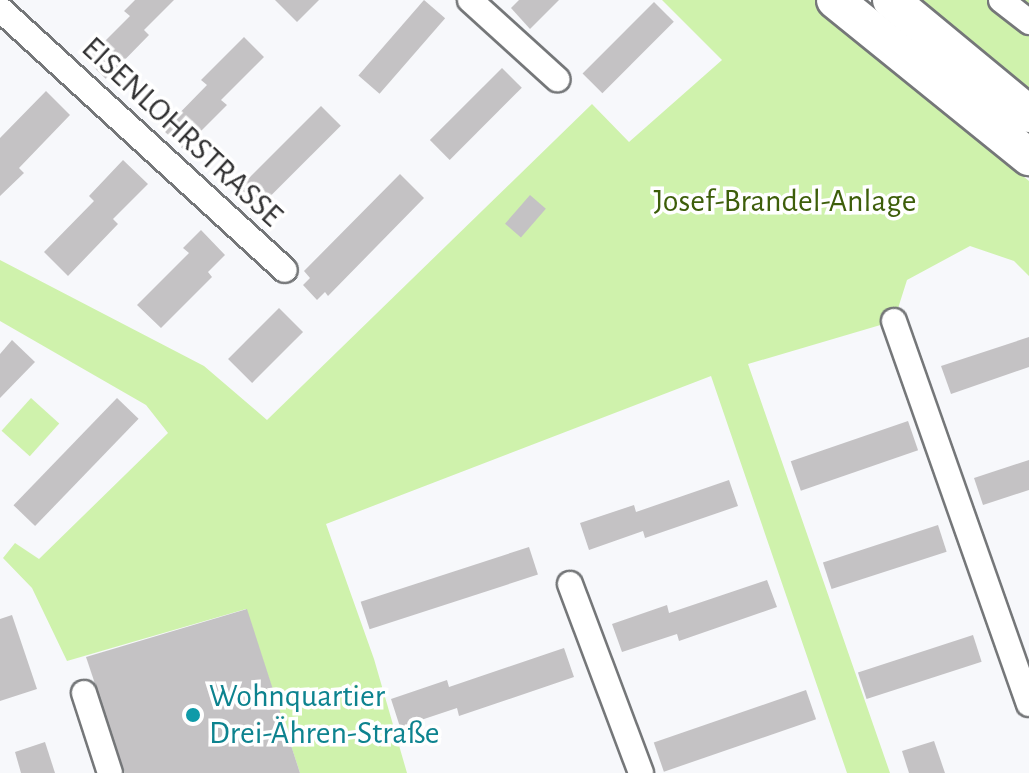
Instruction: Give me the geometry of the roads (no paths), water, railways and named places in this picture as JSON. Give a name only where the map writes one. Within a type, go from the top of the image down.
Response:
[{"type":"highway","points":[[835,0],[1029,157]]},
{"type":"highway","points":[[891,0],[1029,114]]},
{"type":"street","points":[[470,0],[557,79]]},
{"type":"street","points":[[1001,0],[1029,22]]},
{"type":"street","name":"EISENLOHRSTRASSE","points":[[0,9],[285,270]]},
{"type":"street","points":[[894,321],[1029,704]]},
{"type":"street","points":[[570,584],[641,773]]},
{"type":"street","points":[[84,693],[110,773]]},
{"type":"place","name":"Wohnquartier Drei-Ähren-Straße","points":[[193,715]]},
{"type":"park label","name":"Josef-Brandel-Anlage","points":[[785,201]]}]
